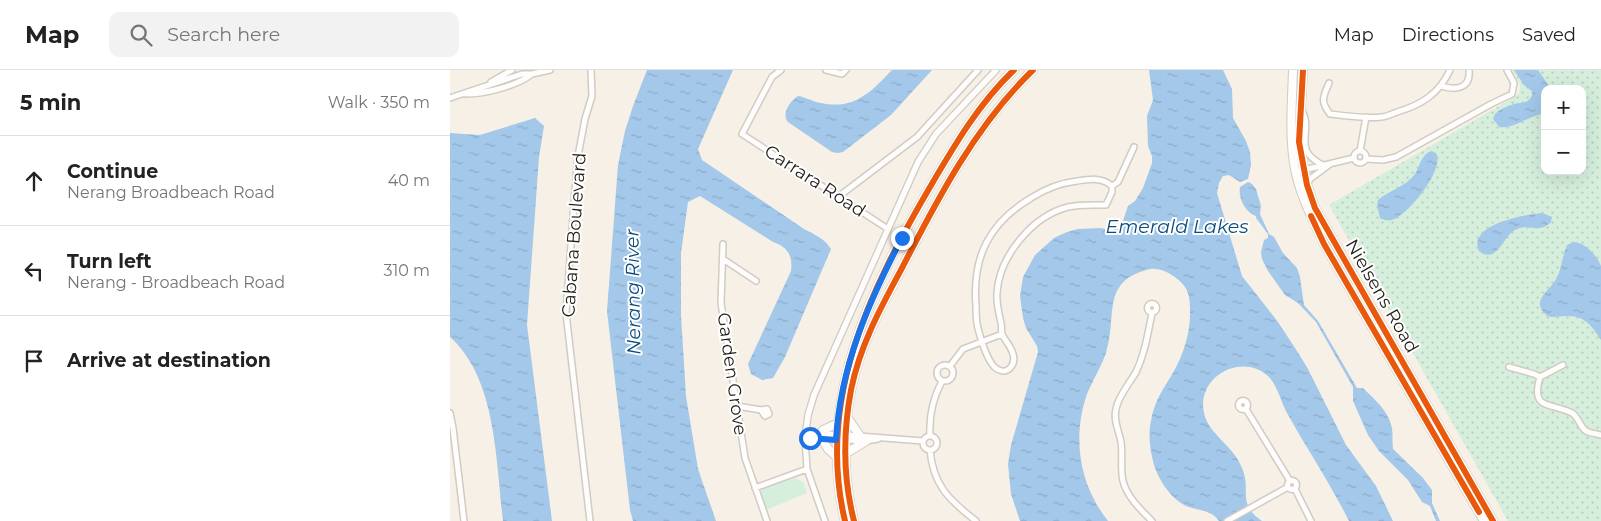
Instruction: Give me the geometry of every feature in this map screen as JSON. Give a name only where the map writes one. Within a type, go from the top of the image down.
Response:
[{"type":"main road","points":[[845,521],[838,485],[836,456],[838,423],[844,379],[869,305],[920,203],[966,129],[990,96],[1014,70]]},
{"type":"main road","points":[[854,521],[848,492],[845,438],[853,381],[863,348],[876,316],[917,237],[948,183],[1001,103],[1033,70]]},
{"type":"main road","name":"Nielsens Road","points":[[1293,70],[1292,149],[1299,170],[1306,205],[1324,244],[1484,521]]},
{"type":"main road","name":"Nielsens Road","points":[[1303,70],[1299,170],[1315,208],[1494,521]]},
{"type":"main road","points":[[845,454],[863,438],[847,417]]},
{"type":"main road","points":[[836,456],[828,448],[821,436],[823,430],[838,423]]},
{"type":"street","points":[[489,84],[512,70]]},
{"type":"street","points":[[450,98],[522,74],[549,70]]},
{"type":"street","name":"Cabana Boulevard","points":[[590,521],[566,313],[567,279],[576,182],[585,119],[592,96],[591,70]]},
{"type":"street","name":"Carrara Road","points":[[781,70],[772,77],[742,134],[888,229]]},
{"type":"street","points":[[826,70],[842,74],[846,70]]},
{"type":"street","points":[[838,197],[917,137],[978,70]]},
{"type":"street","points":[[825,521],[808,469],[805,435],[810,410],[817,390],[918,162],[930,142],[996,70]]},
{"type":"street","points":[[1329,83],[1323,99],[1324,106],[1330,114],[1381,117],[1416,106],[1433,94],[1450,70]]},
{"type":"street","points":[[1440,86],[1452,89],[1460,88],[1466,83],[1470,74],[1469,70]]},
{"type":"street","points":[[1366,158],[1383,160],[1396,157],[1512,94],[1514,84],[1508,70]]},
{"type":"street","points":[[463,94],[486,92],[523,81],[531,72]]},
{"type":"street","points":[[1301,109],[1305,116],[1305,144],[1307,153],[1314,161],[1323,165]]},
{"type":"street","points":[[1299,170],[1354,158],[1360,151],[1366,117]]},
{"type":"street","points":[[1112,186],[1118,182],[1134,147]]},
{"type":"street","points":[[1360,151],[1366,154],[1366,158]]},
{"type":"street","points":[[1354,158],[1359,164],[1364,162],[1366,158]]},
{"type":"street","points":[[1307,186],[1310,179],[1331,164]]},
{"type":"street","points":[[1092,179],[1106,180],[1112,186],[1112,192],[1106,205],[1068,207],[1051,213],[1027,231],[1013,248],[1003,270],[997,292],[1002,334],[1014,356],[1013,365],[1008,370],[1001,371],[994,368],[981,342],[977,326],[975,274],[981,254],[990,237],[1002,220],[1015,208],[1043,190],[1070,182],[1092,179]]},
{"type":"street","name":"Garden Grove","points":[[723,244],[721,303],[745,458],[767,521]]},
{"type":"street","points":[[723,259],[756,281]]},
{"type":"street","points":[[1152,313],[1142,358],[1119,400],[1115,420],[1121,442],[1123,481],[1128,494],[1152,521]]},
{"type":"street","points":[[950,366],[964,349],[1002,334]]},
{"type":"street","points":[[1563,364],[1540,377],[1536,393],[1539,400],[1545,405],[1573,413],[1585,430],[1601,435]]},
{"type":"street","points":[[942,381],[938,376],[939,368],[944,365],[950,366]]},
{"type":"street","points":[[942,381],[948,381],[952,377],[953,371],[950,366]]},
{"type":"street","points":[[1509,367],[1540,377]]},
{"type":"street","points":[[930,435],[930,418],[935,395],[942,381]]},
{"type":"street","points":[[737,406],[761,410]]},
{"type":"street","points":[[1246,409],[1311,521]]},
{"type":"street","points":[[450,413],[464,521]]},
{"type":"street","points":[[805,435],[923,441]]},
{"type":"street","points":[[930,435],[925,437],[923,441],[924,447],[930,450]]},
{"type":"street","points":[[930,435],[935,437],[937,443],[935,448],[930,450]]},
{"type":"street","points":[[930,450],[934,472],[940,486],[956,505],[976,521]]},
{"type":"street","points":[[755,488],[808,469]]},
{"type":"street","points":[[1227,521],[1291,486]]},
{"type":"green space","points":[[1512,70],[1601,70],[1601,521],[1508,521],[1329,205],[1516,96],[1520,89],[1518,80]]},
{"type":"green space","points":[[795,478],[803,482],[807,493],[766,510],[760,495],[761,490]]},
{"type":"water","name":"Nerang River","points":[[647,70],[733,70],[698,149],[702,160],[804,229],[819,237],[831,249],[785,357],[773,378],[762,380],[751,374],[748,364],[791,271],[790,257],[786,249],[700,196],[688,202],[681,253],[681,315],[686,396],[698,469],[716,521],[633,521],[630,510],[607,311],[618,165],[625,131]]},
{"type":"water","points":[[892,70],[932,70],[891,115],[843,152],[832,152],[786,119],[787,108],[798,96],[833,105],[852,102],[869,92]]},
{"type":"water","name":"Emerald Lakes","points":[[1149,70],[1223,70],[1232,89],[1233,118],[1250,152],[1251,165],[1248,179],[1240,182],[1229,175],[1223,176],[1217,193],[1242,276],[1278,322],[1297,351],[1346,445],[1376,486],[1393,521],[1349,521],[1287,413],[1271,380],[1257,369],[1245,367],[1223,372],[1214,379],[1207,389],[1203,400],[1204,413],[1210,427],[1238,460],[1245,476],[1249,508],[1262,521],[1219,521],[1208,512],[1186,506],[1170,493],[1161,481],[1153,461],[1150,426],[1157,401],[1181,357],[1188,335],[1190,303],[1185,287],[1174,276],[1160,270],[1150,269],[1134,274],[1117,291],[1106,353],[1087,394],[1082,410],[1079,444],[1081,460],[1090,492],[1108,521],[1020,521],[1011,494],[1008,464],[1011,445],[1038,352],[1037,346],[1026,328],[1023,318],[1020,296],[1023,277],[1035,255],[1054,238],[1078,229],[1100,228],[1112,230],[1119,228],[1122,224],[1128,206],[1135,201],[1143,188],[1152,163],[1152,156],[1148,146],[1147,116],[1153,100]]},
{"type":"water","points":[[1514,70],[1538,70],[1548,85],[1541,85],[1541,115],[1511,126],[1499,127],[1493,119],[1495,114],[1506,107],[1528,101],[1532,96],[1533,92],[1524,85]]},
{"type":"water","points":[[535,118],[544,126],[539,157],[527,325],[552,521],[503,521],[496,448],[486,398],[477,375],[465,355],[450,337],[450,133],[480,135]]},
{"type":"water","points":[[1431,151],[1436,153],[1437,161],[1435,170],[1423,191],[1407,210],[1399,216],[1392,220],[1380,218],[1377,205],[1378,200],[1411,178],[1423,158]]},
{"type":"water","points":[[1248,182],[1256,189],[1261,206],[1260,214],[1269,234],[1274,237],[1283,253],[1297,268],[1304,305],[1318,321],[1357,388],[1363,388],[1384,411],[1392,428],[1393,449],[1423,478],[1432,490],[1432,503],[1440,521],[1436,521],[1430,506],[1422,502],[1408,480],[1379,451],[1368,435],[1353,401],[1353,387],[1316,322],[1298,303],[1285,295],[1268,271],[1261,252],[1264,240],[1268,238],[1268,234],[1256,216],[1243,204],[1240,196],[1240,187]]},
{"type":"water","points":[[1541,213],[1552,217],[1551,222],[1546,226],[1542,228],[1520,228],[1511,233],[1495,252],[1485,254],[1479,251],[1477,242],[1481,234],[1489,228],[1510,219]]},
{"type":"water","points":[[1574,242],[1583,245],[1590,251],[1597,258],[1601,266],[1601,340],[1591,326],[1583,320],[1573,316],[1547,316],[1540,306],[1543,296],[1558,275],[1567,245]]},
{"type":"cycle path","points":[[845,521],[838,476],[838,432],[843,389],[854,347],[869,306],[887,265],[948,156],[989,96],[1014,70]]},
{"type":"cycle path","points":[[854,521],[850,505],[845,456],[848,406],[860,357],[879,312],[944,189],[976,138],[1012,91],[1033,70]]},
{"type":"cycle path","points":[[1303,70],[1299,142],[1307,185],[1315,208],[1493,521]]},
{"type":"cycle path","points":[[1311,216],[1324,244],[1479,512]]},
{"type":"route","points":[[810,438],[836,440],[844,379],[853,349],[869,305],[902,238]]}]
